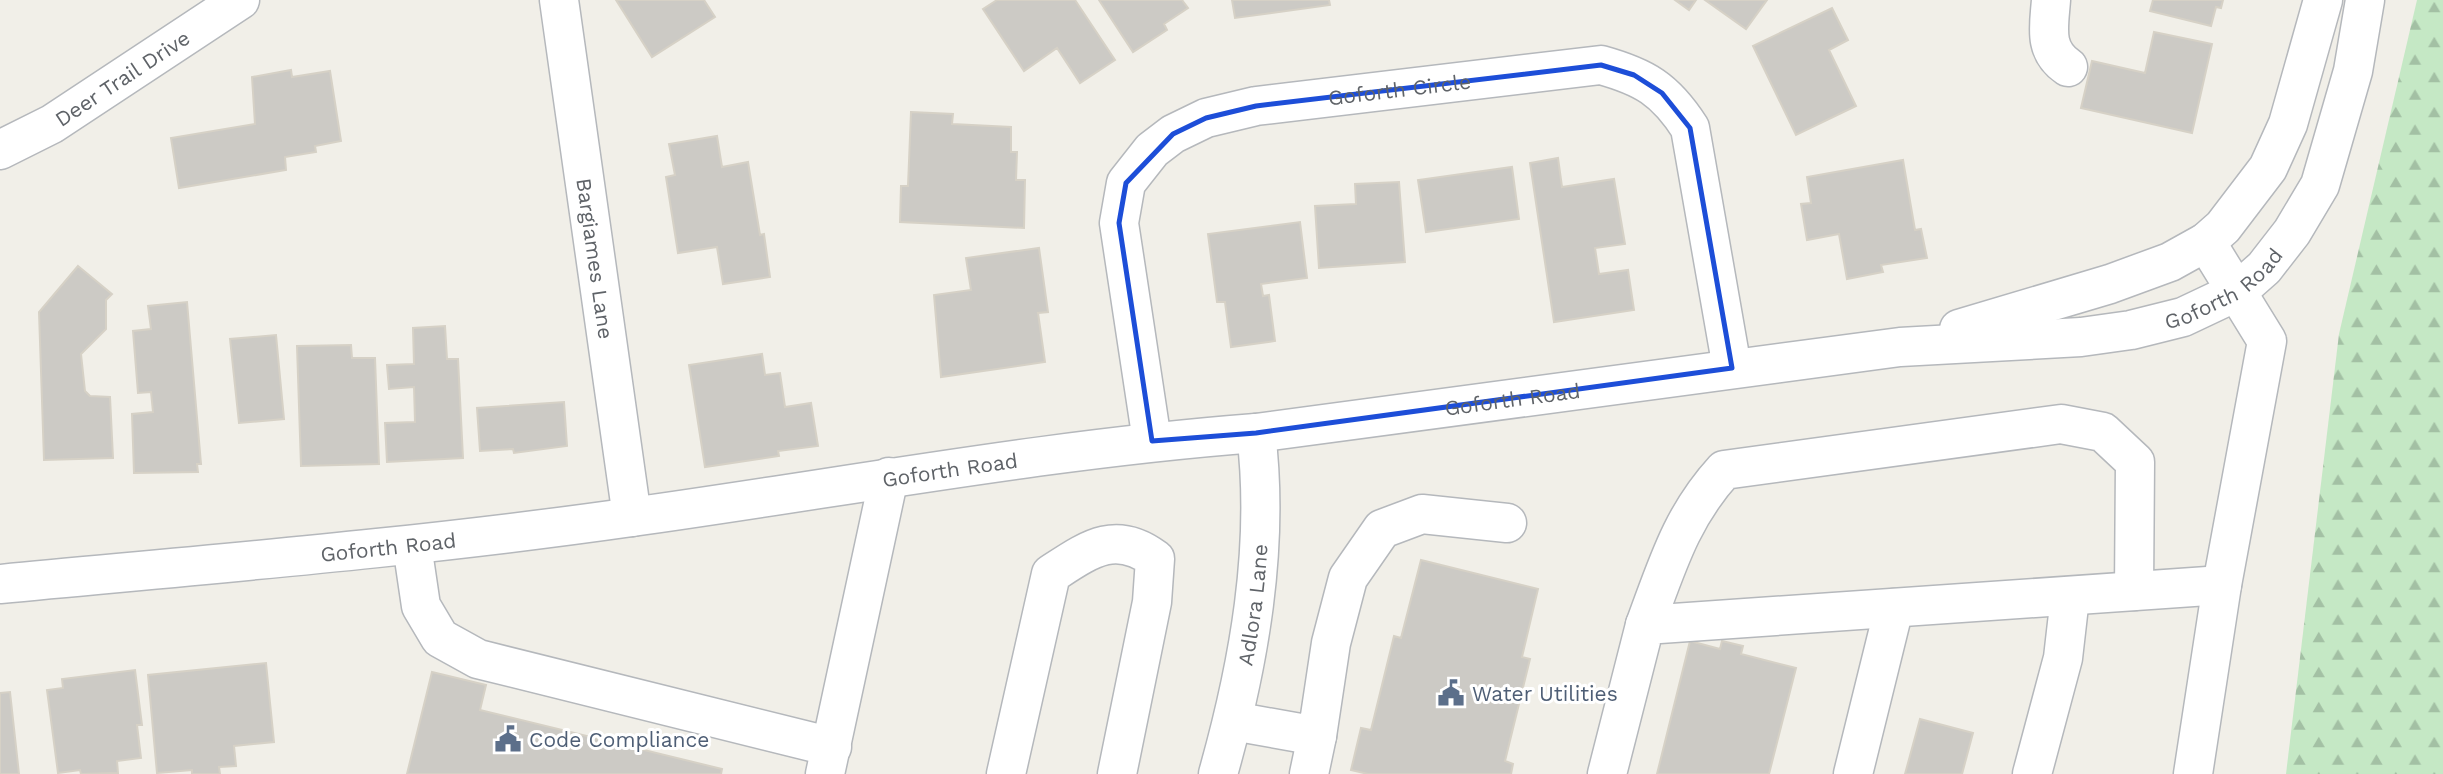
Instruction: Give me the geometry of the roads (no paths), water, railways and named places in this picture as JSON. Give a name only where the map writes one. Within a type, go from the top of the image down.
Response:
[{"type":"street","name":"Deer Trail Drive","points":[[0,150],[52,124],[240,0]]},
{"type":"street","name":"Bargiames Lane","points":[[559,0],[632,517]]},
{"type":"street","points":[[2051,0],[2049,39],[2056,59],[2068,67]]},
{"type":"street","name":"Goforth Road","points":[[1900,346],[2110,284],[2170,262],[2206,242],[2223,227],[2268,168],[2288,124],[2323,0]]},
{"type":"street","name":"Goforth Road","points":[[0,584],[412,545],[632,517],[889,477],[1152,441],[1256,433],[1900,346],[2081,337],[2131,330],[2183,317],[2238,291],[2264,268],[2292,232],[2320,185],[2353,71],[2365,0]]},
{"type":"street","name":"Goforth Circle","points":[[1152,441],[1119,223],[1126,183],[1152,150],[1173,134],[1206,118],[1256,106],[1601,65],[1634,75],[1661,93],[1679,111],[1690,128],[1732,368]]},
{"type":"street","points":[[2193,774],[2222,585],[2267,341],[2206,242]]},
{"type":"street","points":[[1607,774],[1645,625],[1682,527],[1704,491],[1724,470],[2061,424],[2103,432],[2135,462],[2134,591]]},
{"type":"street","name":"Adlora Lane","points":[[1218,774],[1233,721],[1258,582],[1261,476],[1256,433]]},
{"type":"street","points":[[412,545],[421,607],[440,638],[478,659],[829,760],[889,477]]},
{"type":"street","points":[[1309,774],[1331,643],[1348,578],[1382,529],[1422,513],[1507,523]]},
{"type":"street","points":[[1006,774],[1051,574],[1084,552],[1111,543],[1139,547],[1155,559],[1152,602],[1118,774]]},
{"type":"street","points":[[1645,625],[2222,585]]},
{"type":"street","points":[[2032,774],[2063,658],[2070,597]]},
{"type":"street","points":[[1853,774],[1894,608]]},
{"type":"street","points":[[1233,721],[1317,736]]},
{"type":"place","name":"Water Utilities","points":[[1451,693]]},
{"type":"place","name":"Code Compliance","points":[[508,739]]}]
